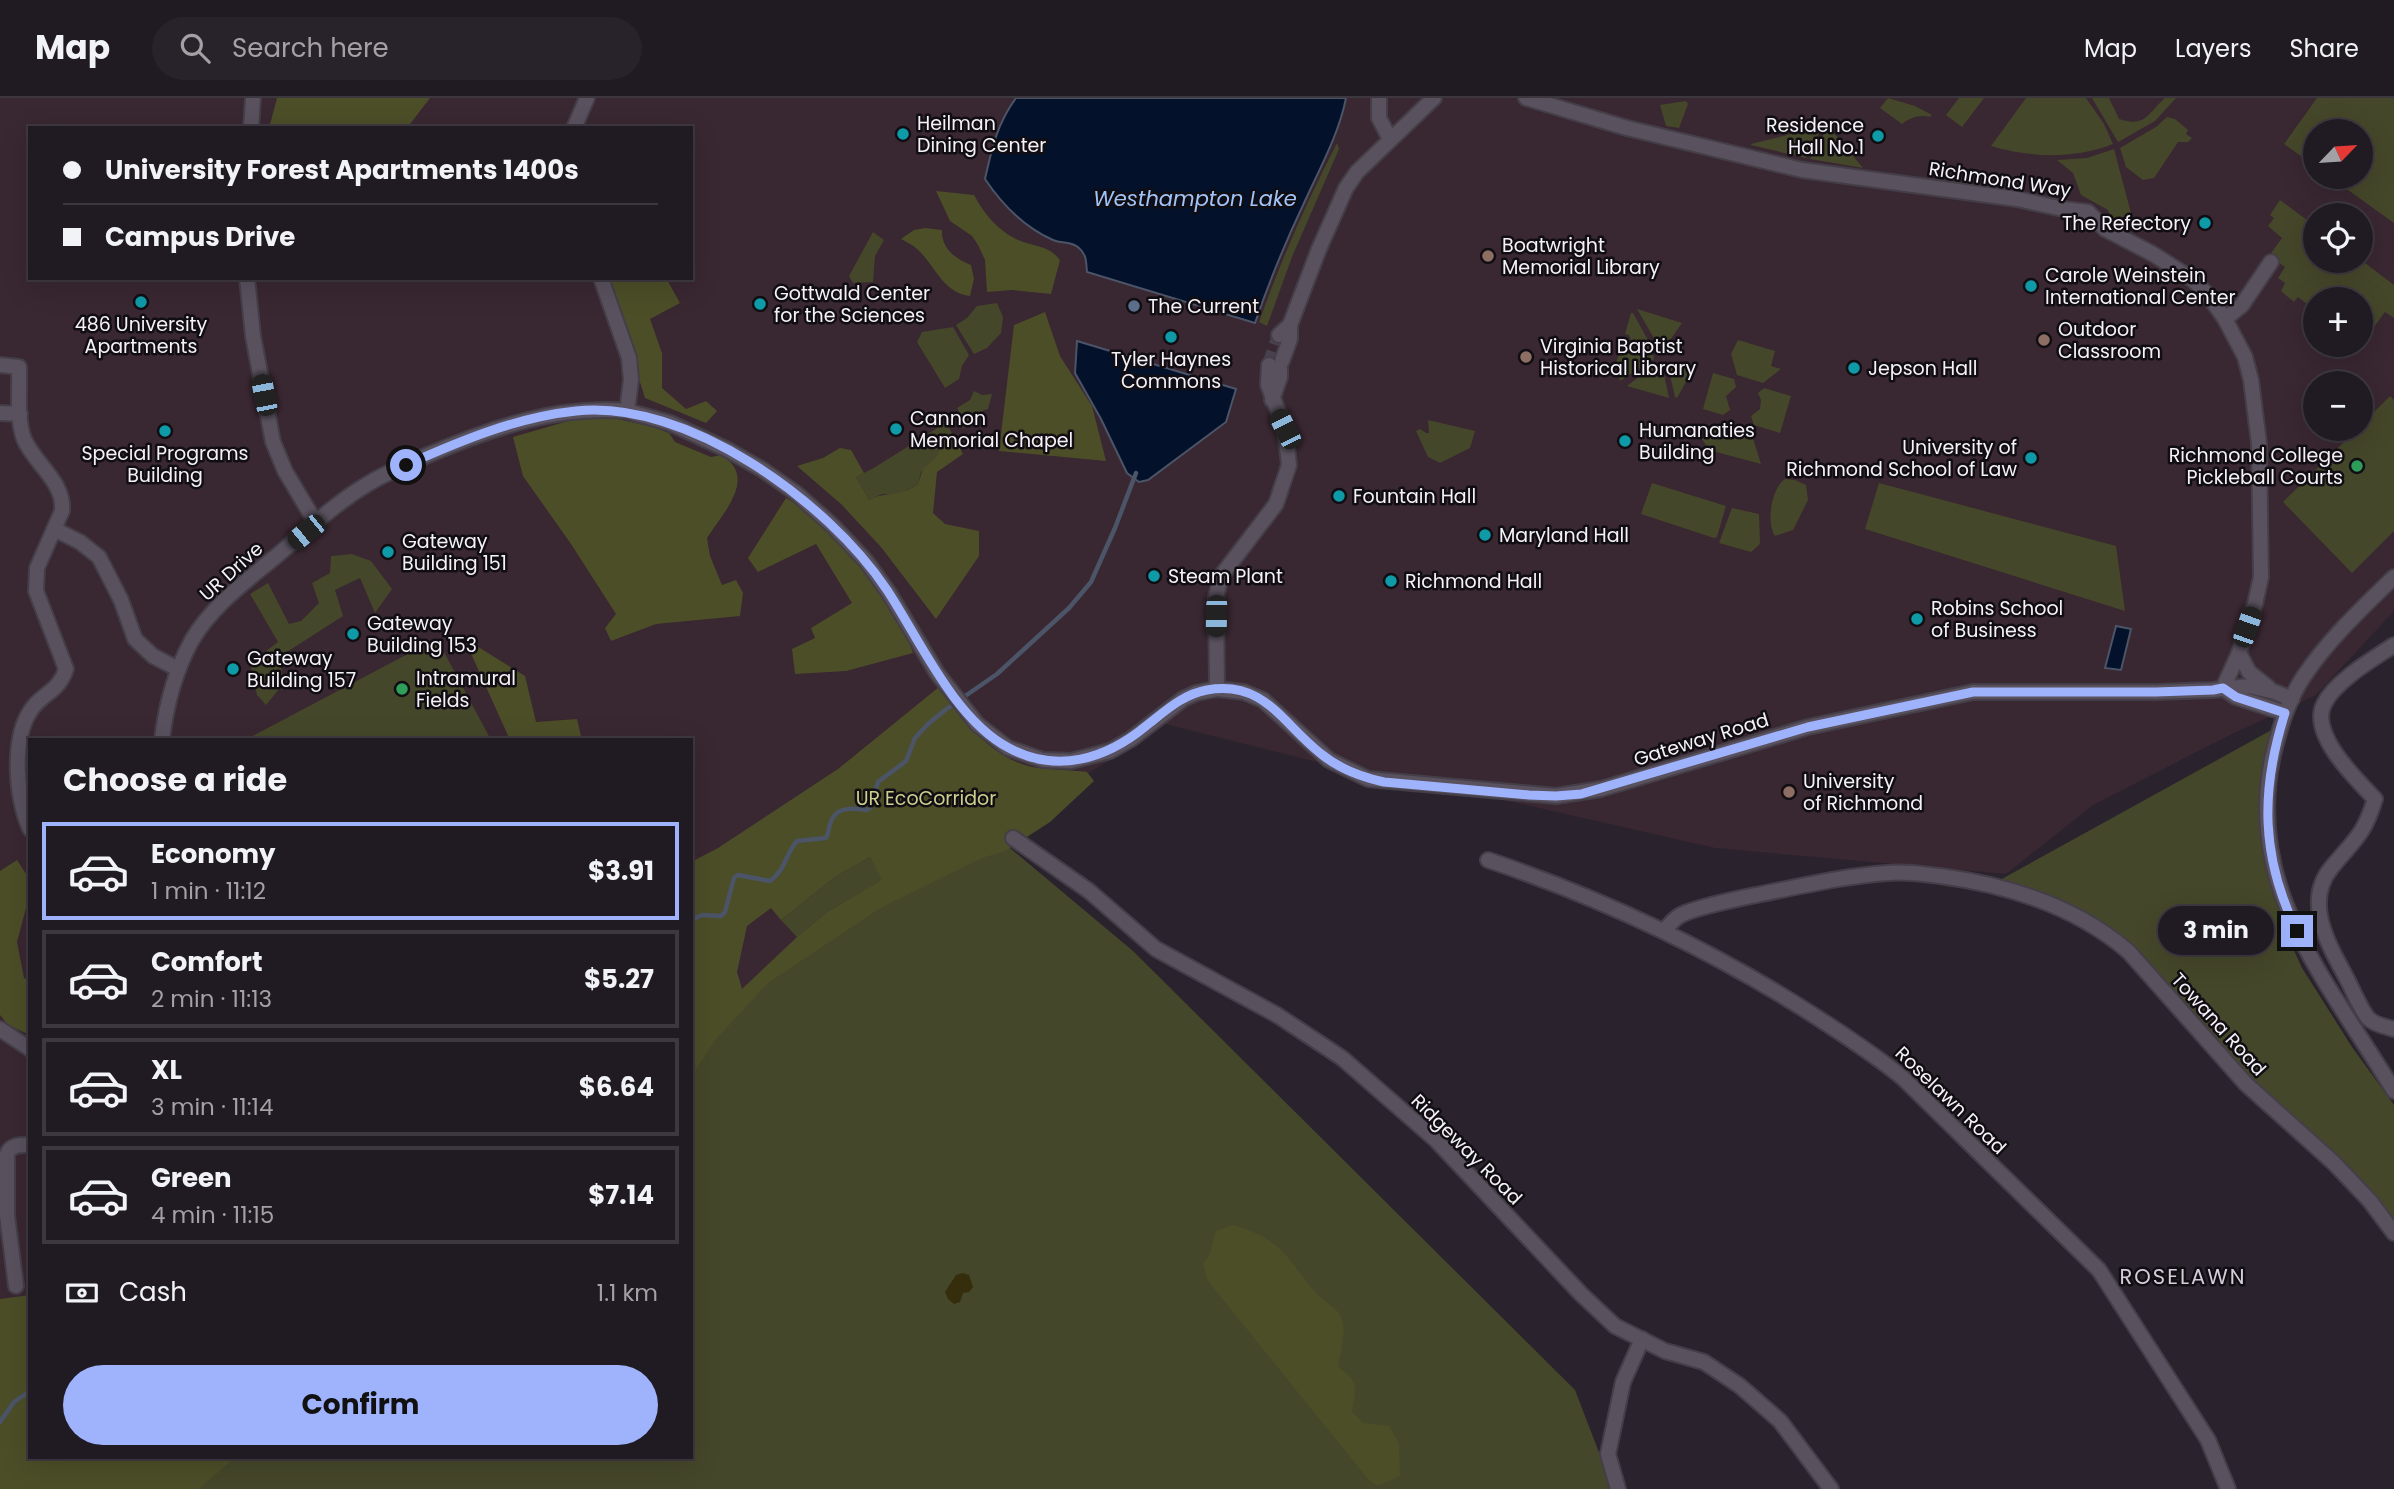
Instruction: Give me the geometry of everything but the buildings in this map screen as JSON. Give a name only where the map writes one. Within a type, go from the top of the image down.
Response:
[{"type":"street","points":[[251,126],[253,98]]},
{"type":"street","points":[[575,126],[587,98]]},
{"type":"street","points":[[1379,98],[1379,118],[1390,139]]},
{"type":"street","points":[[1217,689],[1216,597],[1221,576],[1276,504],[1289,465],[1285,429],[1268,385],[1286,333],[1346,188],[1357,172],[1434,98]]},
{"type":"street","name":"Richmond Way","points":[[1526,98],[1627,128],[1810,171],[2017,199],[2088,212],[2105,229],[2153,254],[2192,279],[2225,318],[2245,356],[2251,380],[2259,443],[2261,577],[2239,653],[2223,688]]},
{"type":"street","points":[[2225,318],[2242,305],[2271,262]]},
{"type":"street","points":[[247,280],[253,336],[274,442],[285,471],[316,523]]},
{"type":"street","points":[[602,280],[629,358],[631,380],[627,411]]},
{"type":"street","points":[[0,365],[19,367],[20,424],[25,442],[61,498],[62,511],[37,568],[36,591],[66,669],[60,685],[31,710],[23,731],[17,775],[20,801],[28,823]]},
{"type":"street","name":"UR Drive","points":[[162,738],[170,691],[178,669],[193,638],[219,605],[367,484],[479,435],[534,418],[600,410],[627,411],[670,423],[733,453],[773,478],[817,511],[834,526],[878,577],[946,685],[967,711],[987,734],[1015,751],[1042,760],[1071,761],[1110,751],[1131,739],[1183,699],[1206,690],[1217,689]]},
{"type":"street","points":[[0,414],[20,414]]},
{"type":"street","points":[[54,529],[80,542],[99,557],[121,600],[135,639],[153,656],[178,669]]},
{"type":"street","points":[[2394,577],[2316,659],[2285,713],[2278,733],[2268,786],[2268,835],[2276,883],[2285,908],[2314,962],[2394,1091]]},
{"type":"street","points":[[2369,1019],[2329,947],[2323,932],[2319,906],[2324,879],[2359,838],[2368,822],[2375,799],[2346,768],[2328,740],[2321,712],[2329,696],[2342,684],[2394,645]]},
{"type":"street","name":"Gateway Road","points":[[2239,653],[2249,672],[2275,692]]},
{"type":"street","name":"Gateway Road","points":[[1217,689],[1244,692],[1263,700],[1329,760],[1368,779],[1556,796],[1601,789],[1808,727],[1973,692],[2156,692],[2249,686],[2292,699]]},
{"type":"street","points":[[2223,688],[2236,697],[2285,713]]},
{"type":"street","name":"Ridgeway Road","points":[[1013,838],[1089,891],[1156,949],[1277,1016],[1342,1059],[1436,1140],[1581,1294],[1615,1326],[1665,1351],[1704,1362],[1740,1385],[1780,1421],[1831,1489]]},
{"type":"street","name":"Roselawn Road","points":[[1488,860],[1664,931],[1781,994],[1877,1056],[1904,1079],[2099,1270],[2208,1440],[2228,1489]]},
{"type":"street","name":"Towana Road","points":[[1664,931],[1672,921],[1683,914],[1731,901],[1824,882],[1887,873],[1910,872],[1964,879],[1999,885],[2024,894],[2083,920],[2109,935],[2129,952],[2246,1084],[2334,1163],[2370,1201],[2394,1233]]},
{"type":"street","points":[[2346,1015],[2369,1019],[2394,1029]]},
{"type":"street","points":[[0,1029],[28,1048]]},
{"type":"street","points":[[16,1286],[7,1215],[7,1154],[8,1149],[16,1145],[28,1145]]},
{"type":"street","points":[[1618,1489],[1608,1454],[1623,1382],[1642,1339]]},
{"type":"shaded area","name":"University of Richmond","points":[[0,98],[2394,98],[2394,611],[2316,695],[2228,736],[2093,805],[2006,874],[1715,848],[1504,800],[1418,785],[1165,724],[1087,774],[693,1055],[693,738],[28,738],[28,1459],[0,1489]]},
{"type":"green space","points":[[277,98],[430,98],[409,126],[270,126]]},
{"type":"green space","points":[[1888,98],[1915,106],[1932,115],[1915,117],[1902,124],[1880,108]]},
{"type":"green space","points":[[1959,98],[1984,98],[1962,127],[1946,115]]},
{"type":"green space","points":[[2026,98],[2086,98],[2104,124],[2113,144],[2083,152],[2052,155],[2021,153],[1991,146]]},
{"type":"green space","points":[[2092,98],[2109,98],[2119,119],[2135,122],[2146,118],[2165,98],[2176,98],[2155,121],[2118,142]]},
{"type":"green space","points":[[2317,98],[2394,98],[2394,223],[2373,208],[2373,203],[2366,203],[2347,189],[2373,189],[2373,119],[2303,119],[2303,157],[2284,144]]},
{"type":"green space","points":[[1686,101],[1688,104],[1679,128],[1666,126],[1660,105]]},
{"type":"green space","points":[[2167,117],[2175,119],[2188,130],[2186,134],[2192,138],[2188,142],[2178,142],[2154,178],[2143,180],[2126,167],[2120,148],[2156,127]]},
{"type":"green space","points":[[1823,126],[1806,158],[1751,145],[1751,144]]},
{"type":"green space","points":[[1828,126],[1863,168],[1810,159]]},
{"type":"green space","points":[[1337,143],[1339,149],[1292,257],[1267,326],[1259,322],[1267,299],[1295,231]]},
{"type":"green space","points":[[2114,149],[2131,213],[2124,224],[2111,219],[2108,210],[2081,195],[2073,173],[2057,160],[2087,158]]},
{"type":"green space","points":[[936,191],[974,195],[1003,231],[1022,242],[1045,248],[1055,255],[1060,260],[1051,294],[1012,290],[987,292],[985,260],[978,245],[972,236],[950,221]]},
{"type":"green space","points":[[2280,200],[2303,217],[2303,273],[2373,273],[2373,269],[2394,285],[2394,318],[2385,312],[2373,328],[2373,287],[2303,287],[2303,301],[2298,297],[2294,302],[2281,291],[2285,283],[2278,278],[2285,267],[2269,256],[2282,238],[2268,226],[2274,218],[2270,215]]},
{"type":"green space","points":[[914,230],[942,230],[944,242],[950,252],[971,265],[974,279],[970,296],[952,289],[916,248],[901,239]]},
{"type":"green space","points":[[873,232],[884,240],[875,256],[873,282],[853,283],[849,276]]},
{"type":"green space","points":[[608,280],[667,280],[680,303],[650,319],[662,353],[662,388],[686,409],[706,401],[717,411],[706,423],[645,398]]},
{"type":"green space","points":[[997,303],[1003,317],[1001,333],[987,348],[974,354],[956,325],[967,318],[977,306]]},
{"type":"green space","points":[[1637,309],[1682,323],[1666,346],[1659,347]]},
{"type":"green space","points":[[1045,312],[1060,356],[1092,406],[1106,461],[999,451],[1014,325]]},
{"type":"green space","points":[[1631,313],[1654,351],[1632,344],[1629,335],[1625,334]]},
{"type":"green space","points":[[953,327],[969,355],[962,366],[959,379],[945,388],[917,342],[922,332]]},
{"type":"green space","points":[[1738,340],[1775,351],[1771,366],[1781,369],[1763,383],[1737,375],[1731,354]]},
{"type":"green space","points":[[1631,349],[1653,355],[1654,359],[1620,381],[1616,363],[1619,354],[1623,355]]},
{"type":"green space","points":[[1671,361],[1694,367],[1677,398],[1668,367]]},
{"type":"green space","points":[[1657,363],[1662,365],[1669,398],[1627,386]]},
{"type":"green space","points":[[1713,373],[1734,379],[1736,387],[1726,396],[1730,410],[1723,415],[1703,409]]},
{"type":"green space","points":[[1764,388],[1791,396],[1780,433],[1754,425],[1751,416],[1760,409],[1761,400],[1758,393]]},
{"type":"green space","points":[[974,391],[982,395],[992,394],[988,409],[982,411],[973,425],[962,428],[961,415],[957,408],[970,400]]},
{"type":"green space","name":"Richmond College Pickleball Courts","points":[[2390,396],[2394,400],[2394,531],[2352,573],[2283,502],[2345,441],[2373,441],[2373,413]]},
{"type":"green space","points":[[575,419],[618,419],[653,427],[669,433],[675,442],[711,457],[721,455],[732,464],[737,474],[734,496],[707,538],[710,556],[722,585],[736,580],[743,593],[740,616],[656,624],[611,641],[605,628],[616,614],[523,476],[513,437]]},
{"type":"green space","points":[[1428,420],[1475,431],[1470,448],[1440,463],[1428,457],[1416,431],[1420,429],[1429,433]]},
{"type":"green space","points":[[1724,421],[1750,429],[1761,464],[1709,450],[1702,439]]},
{"type":"green space","points":[[947,424],[953,435],[945,438],[936,457],[921,472],[918,484],[899,495],[882,494],[869,500],[856,477]]},
{"type":"green space","points":[[953,435],[963,454],[937,472],[933,513],[945,524],[979,531],[979,556],[936,619],[881,547],[841,504],[797,466],[823,458],[840,448],[851,450],[864,473],[856,477],[869,500],[911,489],[918,484],[923,469],[936,457],[945,438]]},
{"type":"green space","points":[[1785,479],[1806,485],[1808,500],[1793,530],[1775,536],[1771,523],[1771,506],[1776,490]]},
{"type":"green space","points":[[1652,483],[1726,506],[1717,537],[1641,514]]},
{"type":"green space","points":[[1879,483],[2116,546],[2125,611],[1865,529]]},
{"type":"green space","points":[[786,498],[812,512],[858,561],[905,630],[913,653],[846,671],[795,674],[792,649],[815,638],[811,628],[852,603],[816,544],[758,572],[748,558]]},
{"type":"green space","points":[[1732,508],[1759,514],[1760,544],[1751,552],[1719,543]]},
{"type":"green space","points":[[352,554],[371,561],[392,589],[375,613],[360,578],[335,590],[343,616],[279,657],[284,683],[266,705],[257,695],[250,663],[278,642],[250,594],[268,583],[289,624],[301,621],[319,603],[312,583],[330,573],[331,556]]},
{"type":"green space","points":[[464,638],[525,676],[536,722],[577,719],[582,738],[509,738]]},
{"type":"green space","name":"Intramural Fields","points":[[436,639],[490,738],[249,738]]},
{"type":"green space","name":"UR EcoCorridor","points":[[939,687],[979,736],[1003,755],[1032,767],[1087,772],[1094,781],[1050,822],[1005,851],[982,858],[882,907],[768,983],[716,1039],[693,1074],[693,861],[718,848],[838,769]],"holes":[[[870,857],[882,880],[827,912],[797,937],[742,989],[737,972],[747,926],[771,908],[781,920],[835,877]]]},
{"type":"green space","points":[[2277,727],[2265,845],[2289,940],[2302,968],[2352,1047],[2394,1105],[2394,1235],[2256,1084],[2106,928],[2000,880]]},
{"type":"green space","points":[[997,840],[1133,951],[1575,1390],[1613,1489],[171,1489],[206,1459],[693,1459],[693,1054],[763,972]]},
{"type":"green space","points":[[870,857],[883,880],[827,912],[797,937],[781,920],[835,877]]},
{"type":"green space","points":[[17,860],[28,877],[28,901],[17,942],[24,978],[28,980],[28,1034],[8,1025],[0,1015],[0,871]]},
{"type":"green space","points":[[1232,1225],[1272,1242],[1315,1292],[1339,1313],[1343,1334],[1338,1367],[1350,1377],[1355,1386],[1352,1412],[1363,1423],[1389,1426],[1399,1444],[1400,1476],[1377,1486],[1368,1479],[1208,1281],[1203,1264],[1210,1254],[1215,1232]]},
{"type":"green space","points":[[28,1295],[28,1459],[233,1459],[199,1489],[0,1489],[0,1299]]},
{"type":"sand","points":[[956,1275],[969,1275],[973,1287],[969,1292],[963,1293],[960,1302],[954,1304],[945,1292]]},
{"type":"water","name":"Westhampton Lake","points":[[1016,98],[1346,98],[1334,138],[1284,248],[1255,323],[1087,272],[1085,256],[1076,246],[1042,235],[1015,215],[985,179],[1000,127]]},
{"type":"water","points":[[1077,341],[1236,389],[1226,422],[1148,480],[1139,482],[1127,473],[1075,373]]},
{"type":"water","points":[[2116,626],[2131,629],[2121,670],[2105,668]]},
{"type":"waterway","points":[[693,919],[702,915],[721,916],[725,912],[734,878],[738,875],[770,881],[779,872],[797,841],[826,838],[831,821],[842,810],[870,808],[878,782],[906,761],[915,738],[928,724],[997,674],[1069,608],[1091,582],[1136,473]]},
{"type":"waterway","points":[[0,1422],[14,1402],[28,1392]]},
{"type":"tunnel","points":[[1269,365],[1279,335]]},
{"type":"place","name":"Heilman Dining Center","points":[[903,134]]},
{"type":"place","name":"Residence Hall No.1","points":[[1878,136]]},
{"type":"place","name":"The Refectory","points":[[2205,223]]},
{"type":"place","name":"Boatwright Memorial Library","points":[[1488,256]]},
{"type":"place","name":"Carole Weinstein International Center","points":[[2031,286]]},
{"type":"place","name":"486 University Apartments","points":[[141,302]]},
{"type":"place","name":"Gottwald Center for the Sciences","points":[[760,304]]},
{"type":"place","name":"The Current","points":[[1134,306]]},
{"type":"place","name":"Tyler Haynes Commons","points":[[1171,337]]},
{"type":"place","name":"Outdoor Classroom","points":[[2044,340]]},
{"type":"place","name":"Virginia Baptist Historical Library","points":[[1526,357]]},
{"type":"place","name":"Jepson Hall","points":[[1854,368]]},
{"type":"place","name":"Cannon Memorial Chapel","points":[[896,429]]},
{"type":"place","name":"Special Programs Building","points":[[165,431]]},
{"type":"place","name":"Humanaties Building","points":[[1625,441]]},
{"type":"place","name":"University of Richmond School of Law","points":[[2031,458]]},
{"type":"place","name":"Richmond College Pickleball Courts","points":[[2357,466]]},
{"type":"place","name":"Fountain Hall","points":[[1339,496]]},
{"type":"place","name":"Maryland Hall","points":[[1485,535]]},
{"type":"place","name":"Gateway Building 151","points":[[388,552]]},
{"type":"place","name":"Steam Plant","points":[[1154,576]]},
{"type":"place","name":"Richmond Hall","points":[[1391,581]]},
{"type":"place","name":"Robins School of Business","points":[[1917,619]]},
{"type":"place","name":"Gateway Building 153","points":[[353,634]]},
{"type":"place","name":"Gateway Building 157","points":[[233,669]]},
{"type":"place","name":"Intramural Fields","points":[[402,689]]},
{"type":"place","name":"University of Richmond","points":[[1789,792]]},
{"type":"district","name":"ROSELAWN","points":[[2183,1277]]},
{"type":"route","points":[[406,465],[479,435],[534,418],[575,411],[627,411],[670,423],[755,466],[797,494],[834,526],[878,577],[937,673],[977,724],[1009,748],[1022,755],[1042,760],[1071,761],[1097,756],[1131,739],[1183,699],[1206,690],[1234,690],[1263,700],[1317,751],[1345,769],[1368,779],[1556,796],[1601,789],[1808,727],[1973,692],[2156,692],[2223,688],[2236,697],[2285,713],[2278,733],[2268,786],[2268,835],[2276,883],[2297,931]]}]
